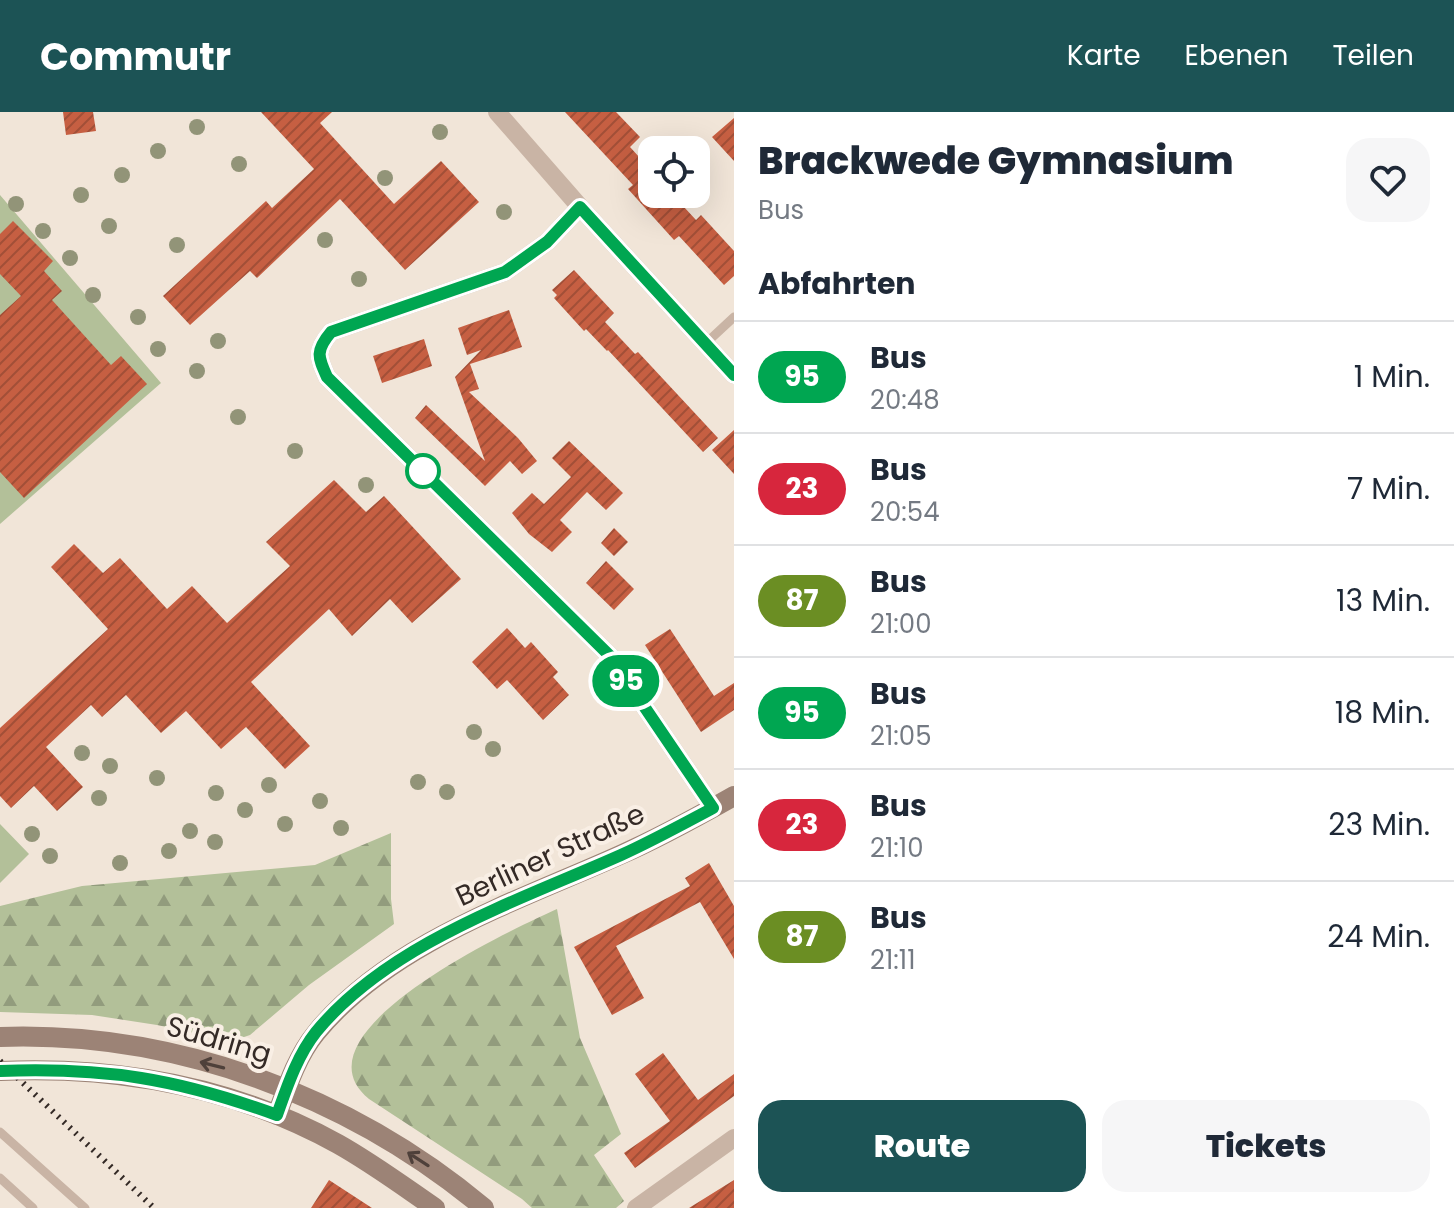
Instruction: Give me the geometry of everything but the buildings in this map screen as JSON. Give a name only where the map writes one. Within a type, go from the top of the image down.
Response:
[{"type":"main road","name":"Berliner Straße","points":[[277,1115],[286,1088],[315,1033],[359,991],[394,966],[479,917],[623,854],[734,796]]},
{"type":"main road","name":"Südring","points":[[0,1037],[66,1038],[150,1049],[227,1068],[286,1088],[378,1133],[453,1182],[484,1208]]},
{"type":"main road","name":"Südring","points":[[0,1071],[52,1069],[106,1072],[159,1079],[212,1092],[277,1115],[336,1143],[435,1208]]},
{"type":"street","points":[[497,112],[734,375]]},
{"type":"street","points":[[580,207],[547,242],[505,272],[331,332],[322,343],[318,358],[327,377],[610,656],[713,808]]},
{"type":"street","points":[[636,1208],[734,1138]]},
{"type":"lane","points":[[705,344],[734,317]]},
{"type":"lane","points":[[0,1132],[85,1208]]},
{"type":"lane","points":[[0,1178],[33,1208]]},
{"type":"green space","points":[[0,195],[161,383],[0,524]]},
{"type":"green space","points":[[0,824],[29,854],[0,883]]},
{"type":"green space","points":[[391,833],[394,924],[309,985],[250,1035],[238,1039],[218,1038],[92,1015],[0,1012],[0,906],[82,886],[315,865]]},
{"type":"green space","points":[[557,909],[580,1038],[621,1134],[594,1155],[624,1201],[616,1208],[532,1208],[369,1099],[352,1073],[358,1044],[381,1015],[416,987],[498,938]]},
{"type":"railway","points":[[0,1061],[154,1208]]},
{"type":"bus line","name":"95","points":[[0,1071],[52,1069],[159,1079],[221,1095],[277,1115],[286,1088],[315,1033],[359,991],[394,966],[464,925],[623,854],[713,808],[610,656],[327,377],[318,358],[322,343],[331,332],[505,272],[547,242],[580,207],[734,375]]}]
